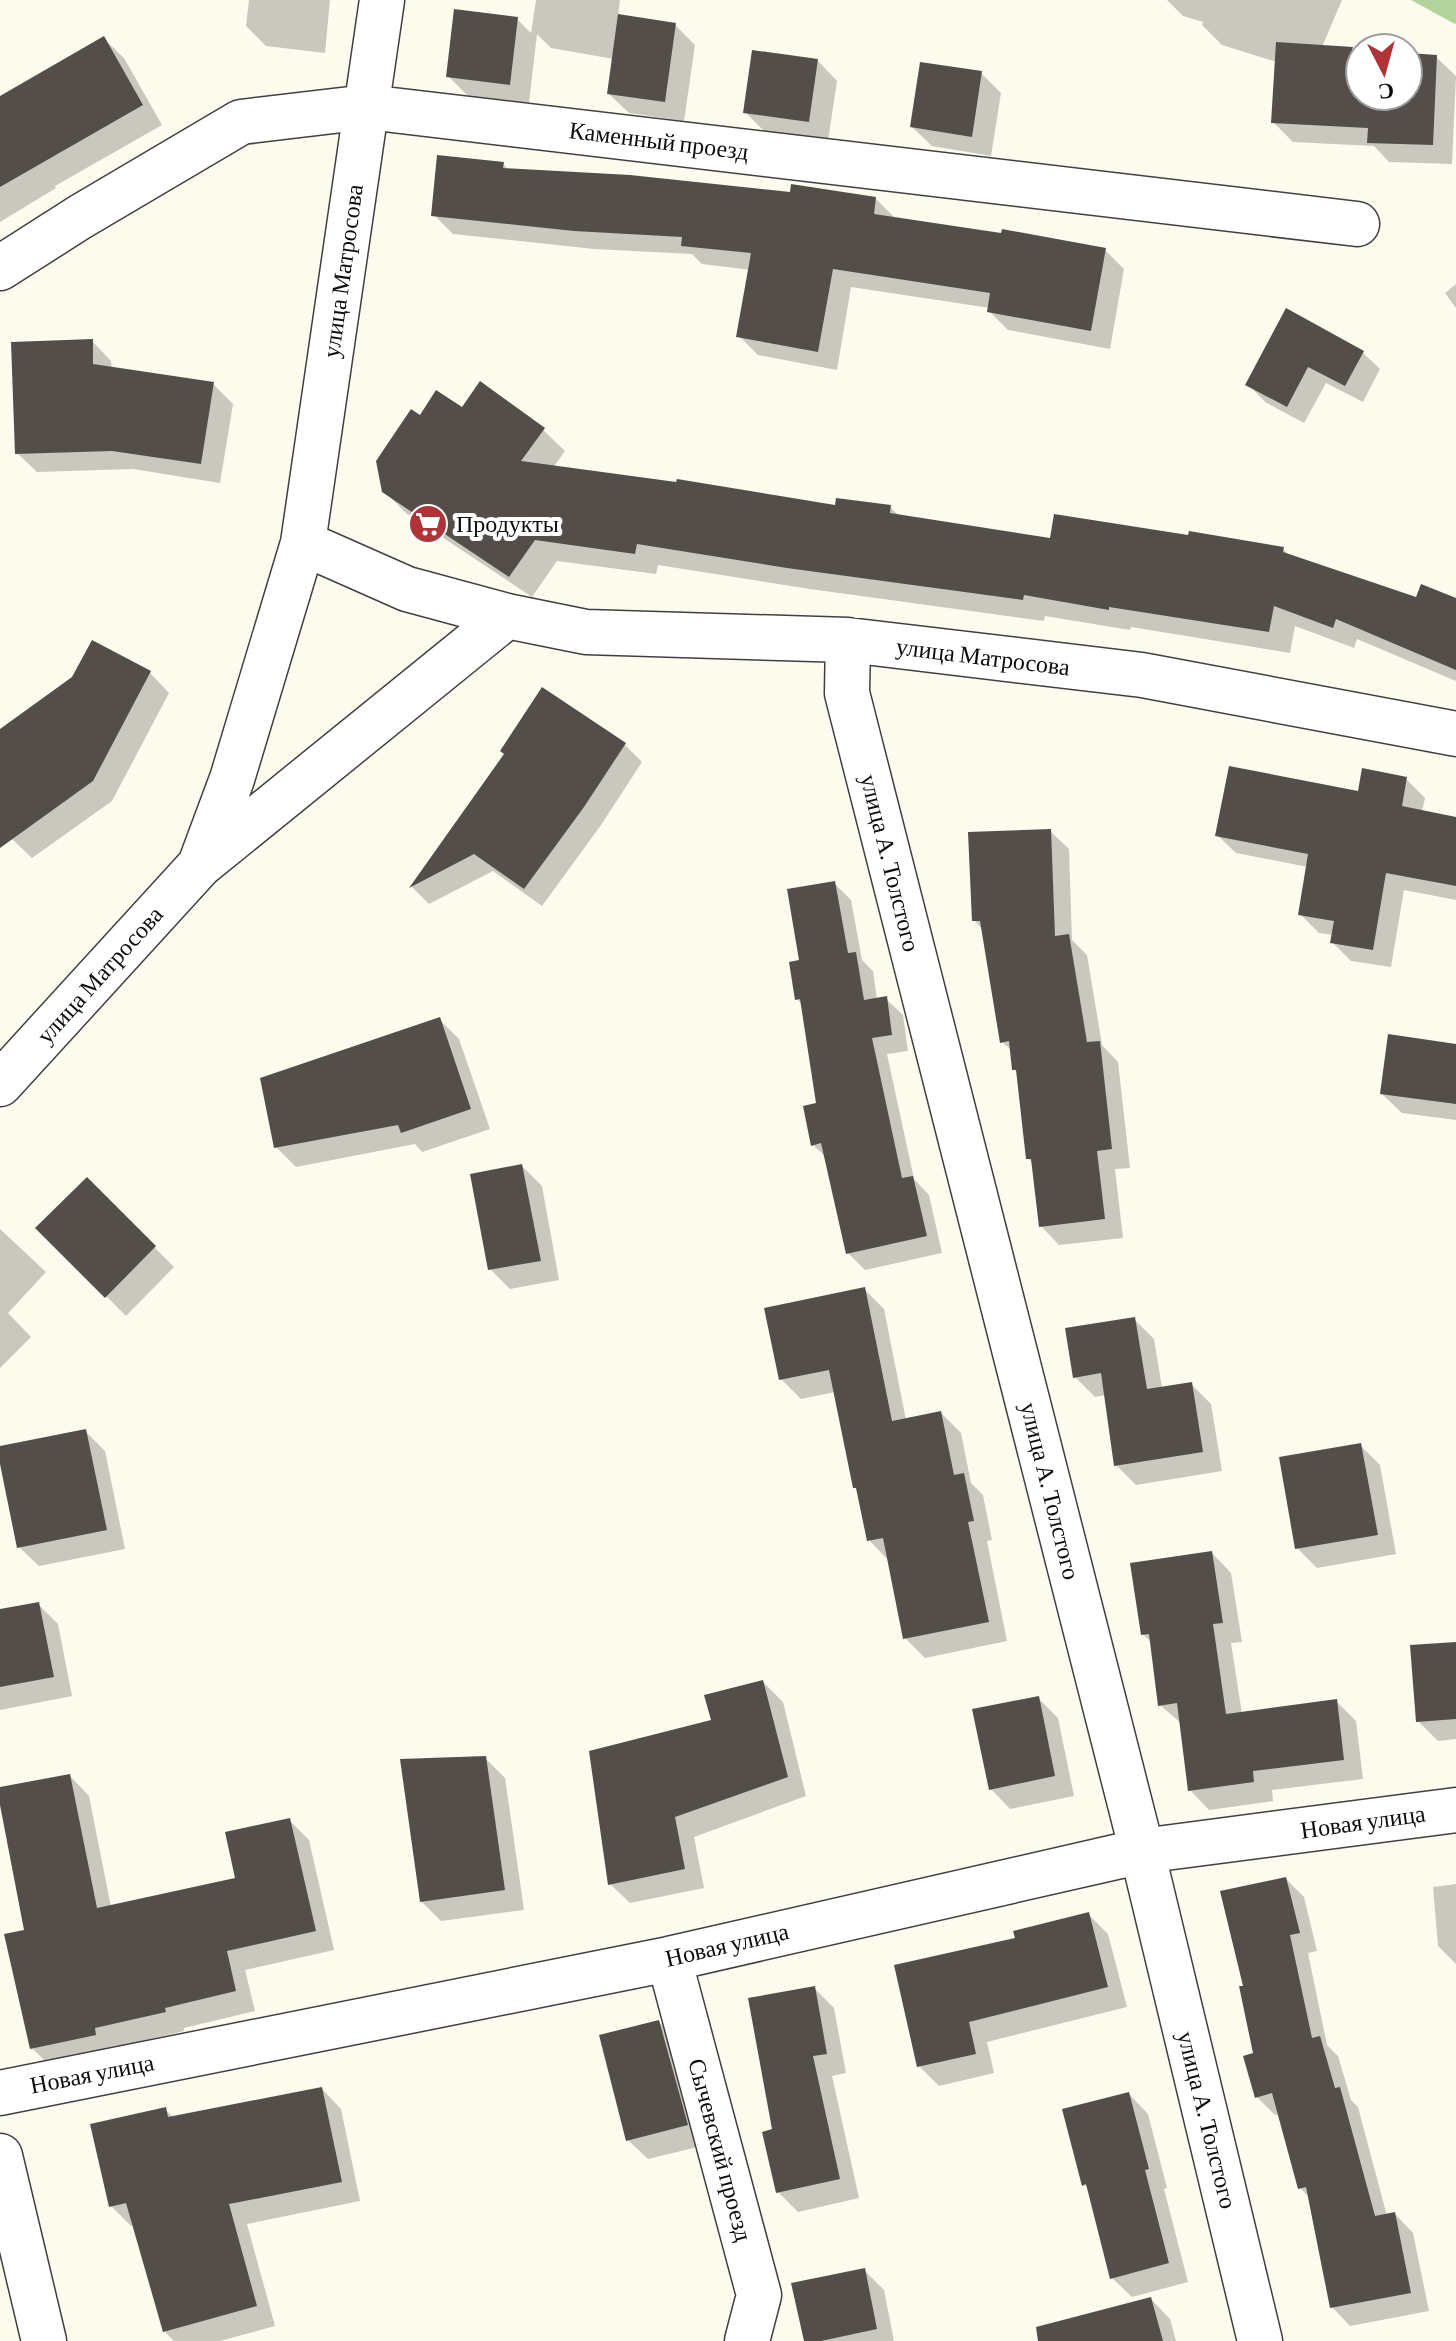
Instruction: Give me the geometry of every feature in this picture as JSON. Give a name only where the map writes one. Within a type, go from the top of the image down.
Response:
[{"type":"street","name":"улица Матросова","points":[[200,865],[232,779],[303,543],[382,0]]},
{"type":"street","name":"Каменный проезд","points":[[0,268],[241,122],[367,107],[1357,224]]},
{"type":"street","name":"улица Матросова","points":[[303,543],[407,589],[507,616],[586,632],[848,640],[1142,675],[1456,734]]},
{"type":"street","name":"улица Матросова","points":[[0,1084],[200,865],[507,616]]},
{"type":"street","name":"улица А. Толстого","points":[[848,640],[847,693],[1142,1851],[1260,2341]]},
{"type":"street","name":"Новая улица","points":[[0,2093],[669,1959],[1142,1851],[1456,1810]]},
{"type":"street","name":"Сычевский проезд","points":[[669,1959],[759,2295],[747,2341]]},
{"type":"street","points":[[0,2156],[44,2341]]},
{"type":"green space","points":[[1411,0],[1456,0],[1456,24],[1453,23]]},
{"type":"building","points":[[454,9],[518,17],[510,85],[446,77]]},
{"type":"building","points":[[618,14],[676,23],[665,102],[607,94]]},
{"type":"building","points":[[104,36],[143,105],[0,187],[0,96]]},
{"type":"building","points":[[1276,42],[1344,46],[1344,112],[1424,112],[1424,54],[1437,55],[1433,145],[1367,143],[1368,128],[1271,123]]},
{"type":"building","points":[[752,50],[818,59],[809,122],[743,113]]},
{"type":"building","points":[[920,62],[982,71],[972,137],[910,127]]},
{"type":"building","points":[[437,155],[504,162],[503,168],[630,175],[790,192],[791,184],[876,197],[874,214],[1001,233],[1002,229],[1106,248],[1091,331],[987,312],[990,293],[833,269],[818,352],[736,337],[751,253],[681,246],[682,237],[574,231],[431,216]]},
{"type":"building","points":[[1286,308],[1364,351],[1345,386],[1308,367],[1287,407],[1245,385]]},
{"type":"building","points":[[93,339],[93,364],[214,382],[201,464],[112,451],[15,454],[11,342]]},
{"type":"building","points":[[480,381],[545,428],[521,461],[676,482],[677,479],[835,505],[836,498],[891,505],[890,513],[1050,538],[1054,514],[1188,535],[1189,531],[1284,547],[1283,552],[1416,597],[1421,584],[1456,598],[1456,670],[1336,619],[1333,628],[1274,606],[1269,632],[1024,595],[1023,600],[787,568],[637,544],[635,554],[535,540],[509,577],[382,492],[376,461],[411,409],[420,415],[436,390],[462,407]]},
{"type":"building","points":[[92,640],[151,671],[93,781],[0,848],[0,729],[72,677]]},
{"type":"building","points":[[542,687],[626,743],[584,807],[524,889],[474,854],[409,888],[504,754],[500,751]]},
{"type":"building","points":[[1229,766],[1358,791],[1362,768],[1407,777],[1402,806],[1456,817],[1456,886],[1386,873],[1373,950],[1330,943],[1334,921],[1298,915],[1308,854],[1215,836]]},
{"type":"building","points":[[1051,829],[1055,936],[1069,934],[1087,1042],[1100,1041],[1112,1149],[1097,1151],[1105,1219],[1039,1227],[1031,1159],[1026,1159],[1016,1070],[1012,1070],[1009,1041],[1000,1043],[980,921],[972,921],[968,832]]},
{"type":"building","points":[[835,881],[848,953],[856,952],[864,1000],[887,996],[892,1035],[872,1038],[902,1178],[913,1176],[927,1236],[846,1254],[821,1143],[811,1146],[803,1106],[816,1103],[800,999],[795,1000],[789,962],[799,960],[787,889]]},
{"type":"building","points":[[440,1017],[471,1109],[401,1133],[398,1125],[274,1148],[260,1078]]},
{"type":"building","points":[[1388,1034],[1456,1044],[1456,1104],[1380,1094]]},
{"type":"building","points":[[522,1164],[541,1261],[488,1270],[470,1174]]},
{"type":"building","points":[[87,1177],[156,1246],[105,1298],[35,1228]]},
{"type":"building","points":[[865,1287],[892,1421],[941,1411],[954,1475],[964,1473],[974,1521],[968,1522],[989,1622],[903,1639],[883,1538],[867,1541],[829,1370],[779,1380],[764,1308]]},
{"type":"building","points":[[1135,1317],[1147,1389],[1192,1382],[1203,1452],[1114,1466],[1101,1373],[1073,1378],[1065,1328]]},
{"type":"building","points":[[86,1429],[107,1530],[17,1548],[0,1464],[0,1446]]},
{"type":"building","points":[[1361,1443],[1378,1535],[1295,1549],[1279,1457]]},
{"type":"building","points":[[1212,1551],[1223,1623],[1213,1624],[1226,1714],[1337,1699],[1344,1760],[1253,1771],[1254,1782],[1188,1791],[1177,1703],[1158,1706],[1149,1634],[1141,1635],[1130,1563]]},
{"type":"building","points":[[39,1602],[54,1677],[0,1687],[0,1609]]},
{"type":"building","points":[[1456,1642],[1456,1719],[1416,1722],[1410,1645]]},
{"type":"building","points":[[763,1680],[788,1777],[675,1817],[685,1869],[608,1885],[589,1751],[711,1720],[704,1695]]},
{"type":"building","points":[[1039,1696],[1055,1776],[989,1790],[972,1709]]},
{"type":"building","points":[[486,1756],[505,1890],[420,1902],[400,1759]]},
{"type":"building","points":[[70,1774],[97,1908],[235,1878],[225,1832],[290,1818],[316,1931],[227,1951],[236,1991],[165,2008],[166,2012],[95,2028],[96,2035],[30,2049],[4,1934],[24,1930],[0,1805],[0,1787]]},
{"type":"building","points":[[1286,1877],[1300,1933],[1290,1935],[1312,2038],[1320,2036],[1335,2088],[1340,2087],[1375,2216],[1395,2212],[1411,2293],[1330,2308],[1306,2187],[1298,2189],[1272,2093],[1255,2098],[1243,2056],[1253,2053],[1239,1986],[1243,1986],[1220,1891]]},
{"type":"building","points":[[1089,1912],[1108,1987],[969,2022],[976,2054],[917,2067],[894,1965],[1015,1938],[1013,1931]]},
{"type":"building","points":[[815,1986],[827,2054],[813,2056],[840,2179],[776,2193],[762,2132],[772,2129],[748,1998]]},
{"type":"building","points":[[659,2020],[688,2125],[626,2141],[599,2035]]},
{"type":"building","points":[[322,2087],[342,2182],[229,2204],[257,2306],[163,2332],[126,2203],[109,2207],[90,2124],[166,2107],[168,2117]]},
{"type":"building","points":[[1129,2092],[1169,2263],[1110,2279],[1086,2184],[1082,2186],[1062,2109]]},
{"type":"building","points":[[865,2268],[877,2329],[821,2341],[804,2341],[791,2283]]},
{"type":"building","points":[[1151,2297],[1163,2341],[1038,2341],[1036,2327]]},
{"type":"place","name":"Продукты","points":[[428,524]]}]
